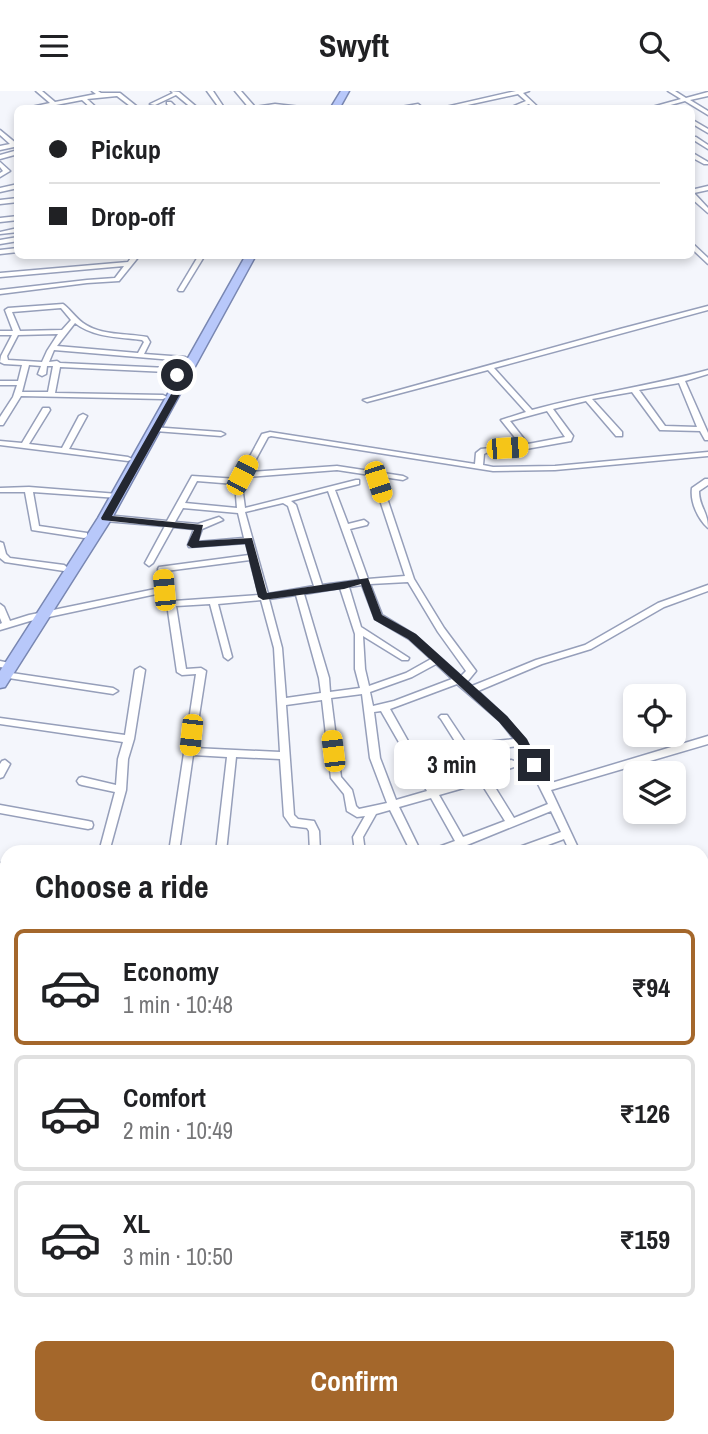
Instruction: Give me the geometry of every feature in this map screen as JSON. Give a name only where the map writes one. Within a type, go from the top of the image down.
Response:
[{"type":"highway","points":[[3,670],[84,535],[113,496],[155,429],[241,259]]},
{"type":"highway","points":[[36,617],[106,518],[128,459],[249,259]]},
{"type":"street","points":[[39,91],[54,103]]},
{"type":"street","points":[[238,91],[250,105]]},
{"type":"street","points":[[458,105],[526,91]]},
{"type":"street","points":[[671,91],[694,105]]},
{"type":"street","points":[[153,104],[176,92],[192,105]]},
{"type":"street","points":[[519,92],[534,105]]},
{"type":"street","points":[[44,105],[97,93],[118,95],[132,105]]},
{"type":"street","points":[[672,105],[708,94]]},
{"type":"street","points":[[83,98],[91,105]]},
{"type":"street","points":[[519,105],[529,101]]},
{"type":"street","points":[[695,126],[708,131]]},
{"type":"street","points":[[0,132],[14,146]]},
{"type":"street","points":[[0,164],[3,172]]},
{"type":"street","points":[[695,197],[708,211]]},
{"type":"street","points":[[2,233],[14,231]]},
{"type":"street","points":[[0,292],[38,289],[70,282],[117,280],[134,259]]},
{"type":"street","points":[[181,290],[200,259]]},
{"type":"street","points":[[0,275],[131,264]]},
{"type":"street","points":[[38,289],[41,298],[50,305]]},
{"type":"street","points":[[16,331],[4,310],[63,306],[92,333],[145,338],[147,342],[140,355]]},
{"type":"street","points":[[367,400],[571,342],[707,308]]},
{"type":"street","points":[[42,374],[44,363],[53,348],[75,320]]},
{"type":"street","points":[[16,331],[2,362],[184,367]]},
{"type":"street","points":[[0,333],[63,332]]},
{"type":"street","points":[[53,348],[140,355],[184,367]]},
{"type":"street","points":[[0,423],[17,394],[26,363]]},
{"type":"street","points":[[51,395],[57,363]]},
{"type":"street","points":[[489,367],[531,413]]},
{"type":"street","points":[[526,447],[505,420],[587,398],[681,380],[708,372]]},
{"type":"street","points":[[635,389],[663,428],[705,433],[681,380]]},
{"type":"street","points":[[0,383],[20,383]]},
{"type":"street","points":[[17,394],[163,397]]},
{"type":"street","points":[[587,398],[619,434]]},
{"type":"street","points":[[479,467],[480,453],[484,451],[568,439],[569,436],[549,408]]},
{"type":"street","points":[[24,446],[46,410]]},
{"type":"street","points":[[64,452],[83,416]]},
{"type":"street","points":[[155,429],[222,434]]},
{"type":"street","points":[[315,845],[314,831],[310,824],[295,823],[289,816],[278,648],[241,512],[241,479],[261,441],[270,434],[493,470],[555,468],[708,454]]},
{"type":"street","points":[[0,443],[128,459]]},
{"type":"street","points":[[149,563],[195,478],[241,479],[338,468],[403,478]]},
{"type":"street","points":[[708,481],[695,490],[695,500],[708,525]]},
{"type":"street","points":[[181,505],[241,512],[356,482]]},
{"type":"street","points":[[368,710],[384,708],[460,682],[471,671],[441,630],[410,579],[378,482]]},
{"type":"street","points":[[331,488],[378,617],[412,637],[503,719],[523,742],[571,845]]},
{"type":"street","points":[[0,490],[29,489],[113,496]]},
{"type":"street","points":[[29,489],[35,528],[84,535]]},
{"type":"street","points":[[284,500],[292,505],[319,589]]},
{"type":"street","points":[[106,518],[199,527],[219,520]]},
{"type":"street","points":[[346,527],[364,523]]},
{"type":"street","points":[[199,527],[192,545],[248,540]]},
{"type":"street","points":[[0,545],[2,555],[8,560],[64,568]]},
{"type":"street","points":[[175,845],[201,671],[182,672],[171,604],[164,590],[162,569],[253,557]]},
{"type":"street","points":[[171,604],[263,597],[344,586],[365,580],[410,579]]},
{"type":"street","points":[[344,586],[358,629],[360,669],[366,690],[375,758],[393,806],[412,845]]},
{"type":"street","points":[[470,691],[539,662],[587,646],[661,605],[708,588]]},
{"type":"street","points":[[0,607],[3,626],[164,590]]},
{"type":"street","points":[[299,591],[327,693],[336,778],[349,793],[351,808],[357,813],[433,794],[512,764]]},
{"type":"street","points":[[213,600],[228,657]]},
{"type":"street","points":[[358,629],[405,658]]},
{"type":"street","points":[[281,702],[303,700],[327,693],[366,690],[409,675],[436,660]]},
{"type":"street","points":[[3,670],[113,691]]},
{"type":"street","points":[[106,845],[121,790],[123,759],[129,740],[140,670]]},
{"type":"street","points":[[384,708],[462,843]]},
{"type":"street","points":[[444,717],[512,823]]},
{"type":"street","points":[[0,721],[129,740]]},
{"type":"street","points":[[545,788],[708,740]]},
{"type":"street","points":[[462,745],[477,747],[523,742]]},
{"type":"street","points":[[190,751],[286,756]]},
{"type":"street","points":[[222,845],[232,753]]},
{"type":"street","points":[[82,781],[121,790]]},
{"type":"street","points":[[456,845],[554,806]]},
{"type":"street","points":[[0,809],[88,825]]},
{"type":"street","points":[[359,845],[358,837],[373,811]]},
{"type":"street","points":[[537,845],[565,835]]},
{"type":"route","points":[[177,375],[179,370],[188,371],[106,518],[199,527],[192,545],[248,540],[263,597],[344,586],[365,580],[378,617],[412,637],[503,719],[523,742],[534,765]]}]
